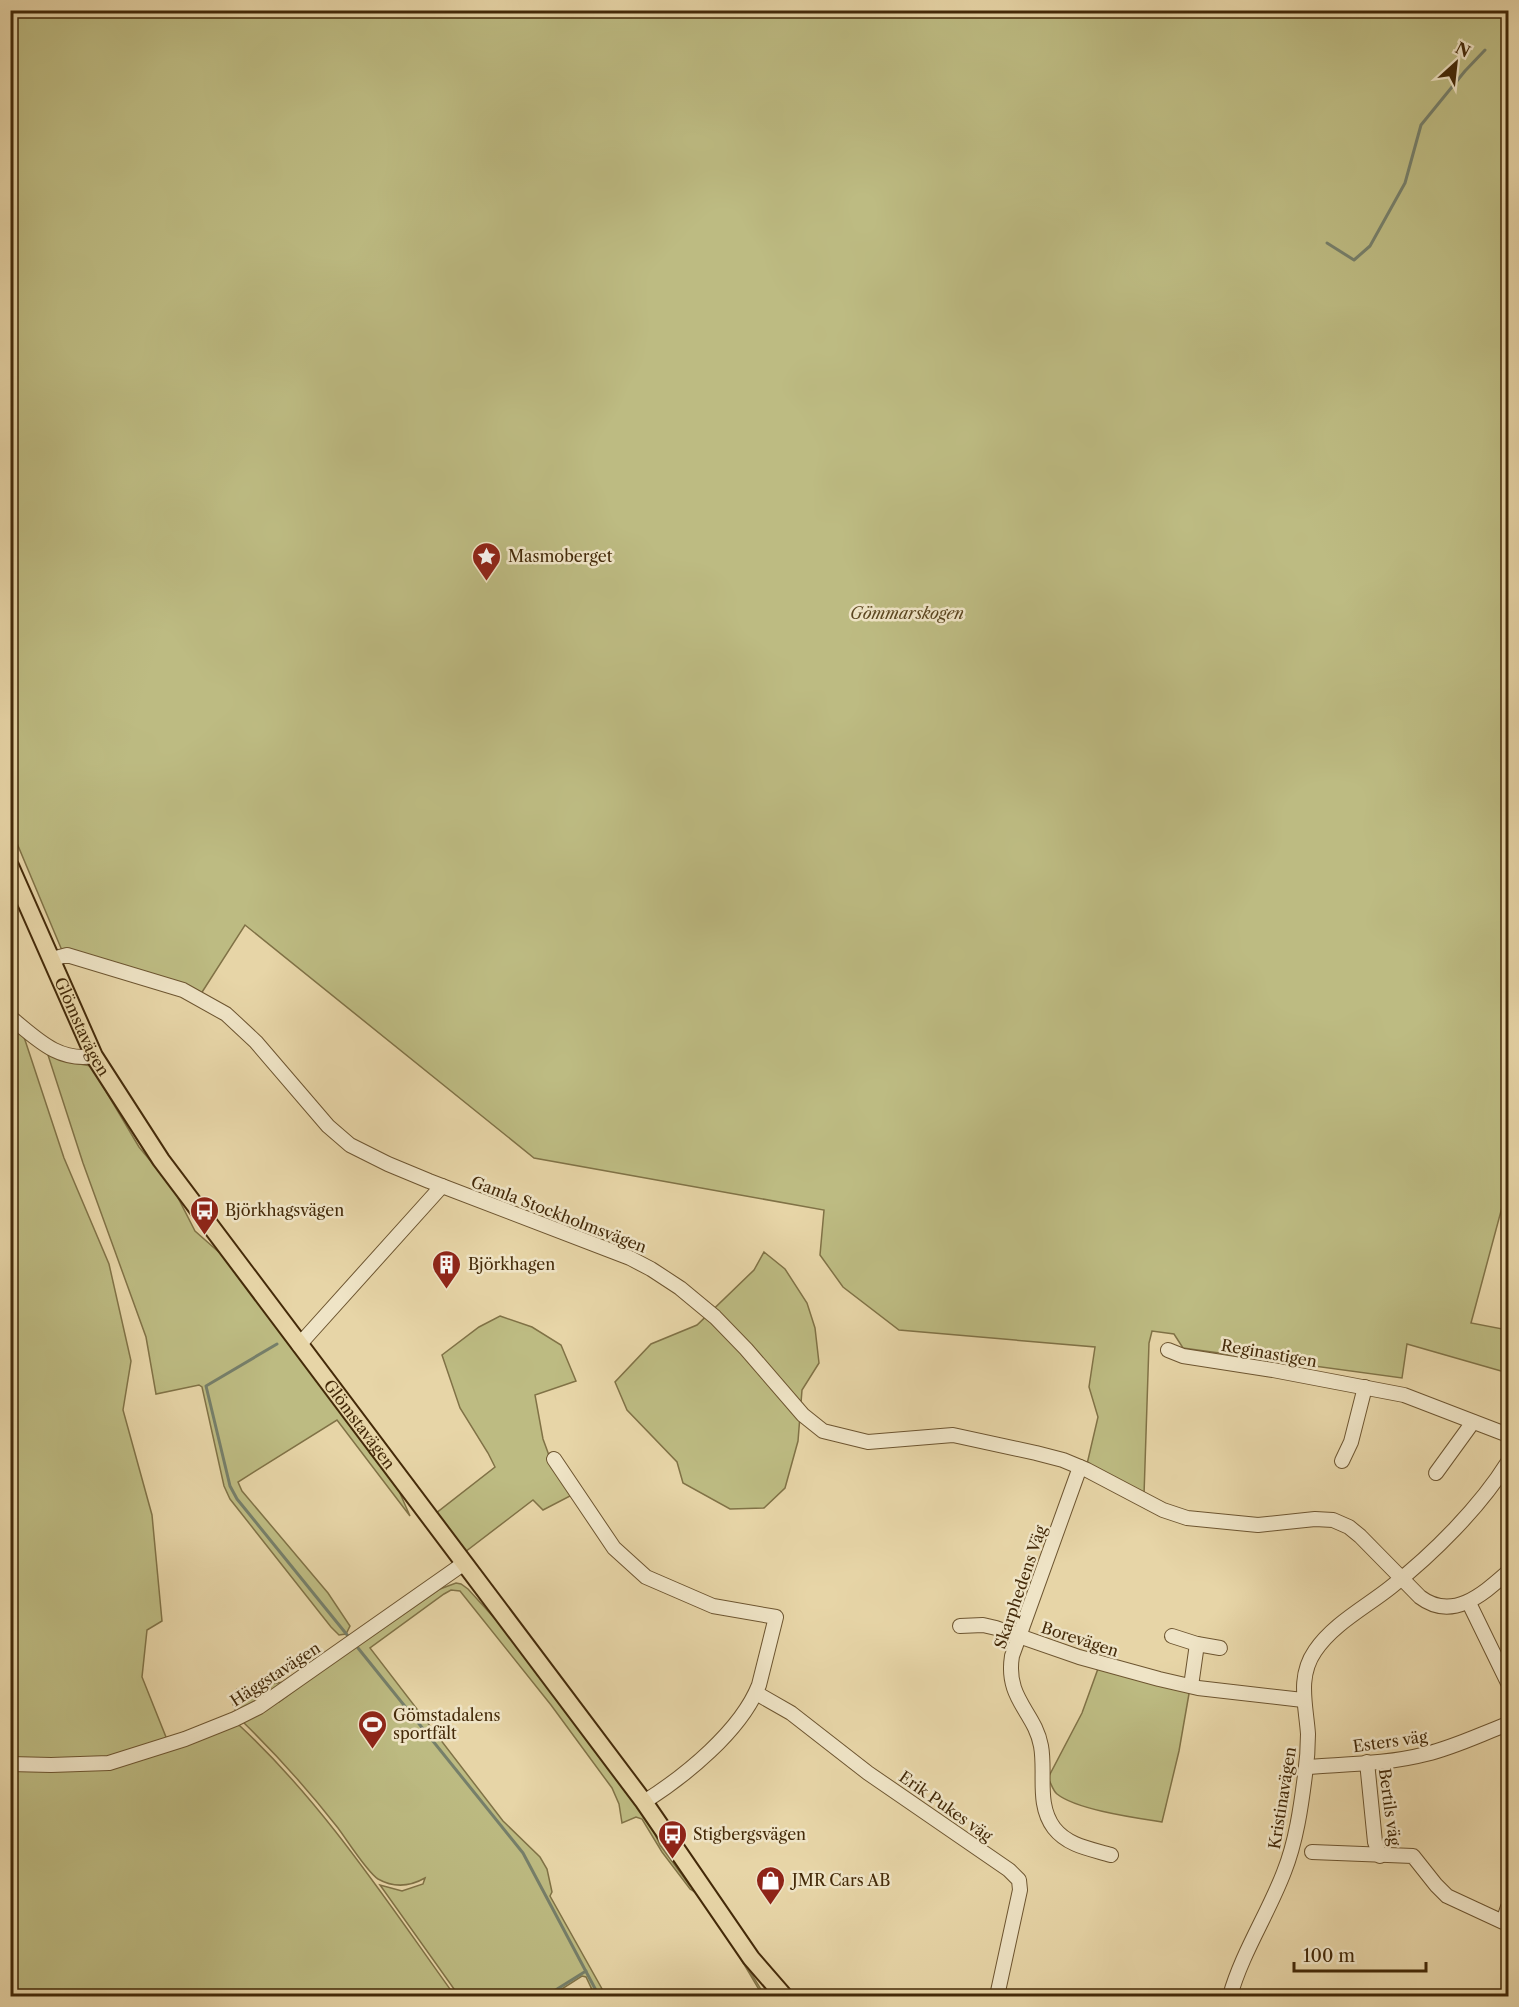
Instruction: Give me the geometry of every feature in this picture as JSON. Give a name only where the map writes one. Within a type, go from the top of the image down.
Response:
[{"type":"main road","name":"Glömstavägen","points":[[10,866],[94,1056],[161,1160],[644,1802],[752,1958],[784,1996]]},
{"type":"main road","name":"Glömstavägen","points":[[752,1958],[771,1996]]},
{"type":"street","name":"Gamla Stockholmsvägen","points":[[52,959],[67,955],[183,990],[210,1004],[240,1026],[341,1139],[388,1164],[630,1258],[663,1276],[715,1317],[803,1415],[823,1431],[868,1442],[953,1435],[1036,1453],[1080,1467],[1163,1510],[1187,1518],[1258,1525],[1315,1519],[1339,1522],[1360,1536],[1429,1603],[1449,1607],[1469,1603]]},
{"type":"street","points":[[10,1017],[64,1055],[80,1058],[94,1056]]},
{"type":"street","points":[[299,1345],[442,1186]]},
{"type":"street","name":"Reginastigen","points":[[1168,1350],[1183,1356],[1404,1395],[1509,1435]]},
{"type":"street","points":[[1342,1461],[1354,1434],[1365,1387]]},
{"type":"street","points":[[1436,1473],[1473,1422]]},
{"type":"street","points":[[554,1459],[614,1548],[646,1577],[714,1606],[776,1617],[756,1693],[740,1716],[702,1760],[644,1802]]},
{"type":"street","name":"Kristinavägen","points":[[1230,1996],[1239,1970],[1286,1869],[1293,1845],[1306,1767],[1308,1734],[1303,1679],[1314,1652],[1338,1628],[1402,1578],[1475,1507],[1509,1462]]},
{"type":"street","name":"Skarphedens Väg","points":[[1080,1467],[1012,1656],[1011,1676],[1021,1707],[1040,1742],[1042,1786],[1047,1815],[1056,1830],[1069,1842],[1111,1855]]},
{"type":"street","name":"Häggstavägen","points":[[10,1764],[51,1766],[109,1763],[168,1745],[235,1719],[259,1707],[463,1564]]},
{"type":"street","points":[[1509,1572],[1469,1603],[1509,1683]]},
{"type":"street","name":"Borevägen","points":[[960,1626],[982,1625],[1101,1664],[1191,1686],[1304,1700]]},
{"type":"street","points":[[1173,1636],[1197,1644],[1220,1648]]},
{"type":"street","points":[[1191,1686],[1197,1644]]},
{"type":"street","name":"Erik Pukes väg","points":[[756,1693],[791,1713],[868,1773],[1009,1870],[1019,1880],[1020,1890],[997,1996]]},
{"type":"street","name":"Esters väg","points":[[1306,1767],[1402,1759],[1426,1754],[1451,1747],[1509,1724]]},
{"type":"street","name":"Bertils väg","points":[[1367,1762],[1375,1842],[1380,1856]]},
{"type":"street","points":[[1312,1852],[1413,1856],[1447,1896],[1503,1922],[1509,1907]]},
{"type":"green space","name":"Gömmarskogen","points":[[10,11],[1508,11],[1508,1185],[1471,1323],[1508,1330],[1508,1373],[1407,1344],[1402,1378],[1183,1348],[1174,1334],[1152,1331],[1149,1343],[1144,1495],[1087,1464],[1098,1417],[1089,1387],[1095,1347],[899,1330],[843,1287],[820,1255],[824,1210],[534,1158],[245,925],[197,1000],[66,960],[11,829]]},
{"type":"green space","points":[[10,1003],[25,1040],[64,1158],[109,1264],[131,1361],[123,1410],[152,1515],[162,1621],[147,1630],[142,1677],[168,1742],[237,1724],[240,1726],[271,1756],[327,1821],[380,1890],[455,1996],[11,1996]]},
{"type":"green space","points":[[47,1052],[68,1062],[91,1066],[139,1147],[173,1188],[195,1231],[221,1254],[353,1426],[399,1491],[410,1516],[337,1420],[238,1482],[242,1491],[328,1593],[350,1626],[346,1634],[339,1635],[331,1627],[230,1499],[224,1486],[202,1387],[199,1385],[156,1394],[146,1337],[83,1163]]},
{"type":"green space","points":[[764,1252],[785,1269],[807,1303],[815,1328],[819,1363],[802,1390],[798,1441],[785,1488],[764,1508],[730,1509],[683,1483],[677,1462],[627,1410],[615,1382],[651,1344],[697,1325],[754,1270]]},
{"type":"green space","points":[[500,1316],[532,1327],[561,1345],[576,1381],[535,1395],[543,1439],[554,1469],[572,1495],[543,1510],[533,1500],[465,1552],[435,1514],[495,1467],[460,1408],[442,1355],[479,1327]]},
{"type":"green space","points":[[456,1583],[468,1589],[498,1622],[620,1781],[652,1828],[660,1845],[718,1919],[765,1996],[707,1906],[690,1889],[662,1852],[642,1819],[636,1817],[622,1823],[619,1804],[612,1788],[551,1705],[460,1591],[451,1590],[444,1594],[370,1648],[503,1821],[540,1857],[547,1869],[552,1892],[550,1896],[606,1996],[595,1996],[586,1977],[582,1976],[551,1996],[459,1996],[380,1885],[402,1891],[423,1884],[425,1878],[407,1885],[396,1885],[384,1882],[373,1875],[304,1787],[243,1722],[277,1700],[279,1702],[363,1640],[365,1641],[440,1589]]},
{"type":"green space","points":[[1099,1666],[1190,1688],[1179,1751],[1162,1822],[1108,1813],[1078,1805],[1057,1794],[1048,1778],[1082,1713]]},
{"type":"green space","points":[[284,1682],[237,1713],[232,1700],[237,1689]]},
{"type":"waterway","points":[[1327,243],[1354,260],[1370,246],[1405,183],[1421,125],[1485,50]]},
{"type":"waterway","points":[[277,1344],[206,1386],[230,1486],[237,1499],[348,1636]]},
{"type":"waterway","points":[[358,1648],[523,1853],[599,1996]]},
{"type":"waterway","points":[[546,1996],[586,1971]]},
{"type":"place","name":"Masmoberget","points":[[487,582]]},
{"type":"place","name":"Björkhagsvägen","points":[[204,1236]]},
{"type":"place","name":"Björkhagen","points":[[447,1290]]},
{"type":"place","name":"Gömstadalens sportfält","points":[[372,1750]]},
{"type":"place","name":"Stigbergsvägen","points":[[672,1860]]},
{"type":"place","name":"JMR Cars AB","points":[[771,1906]]}]
